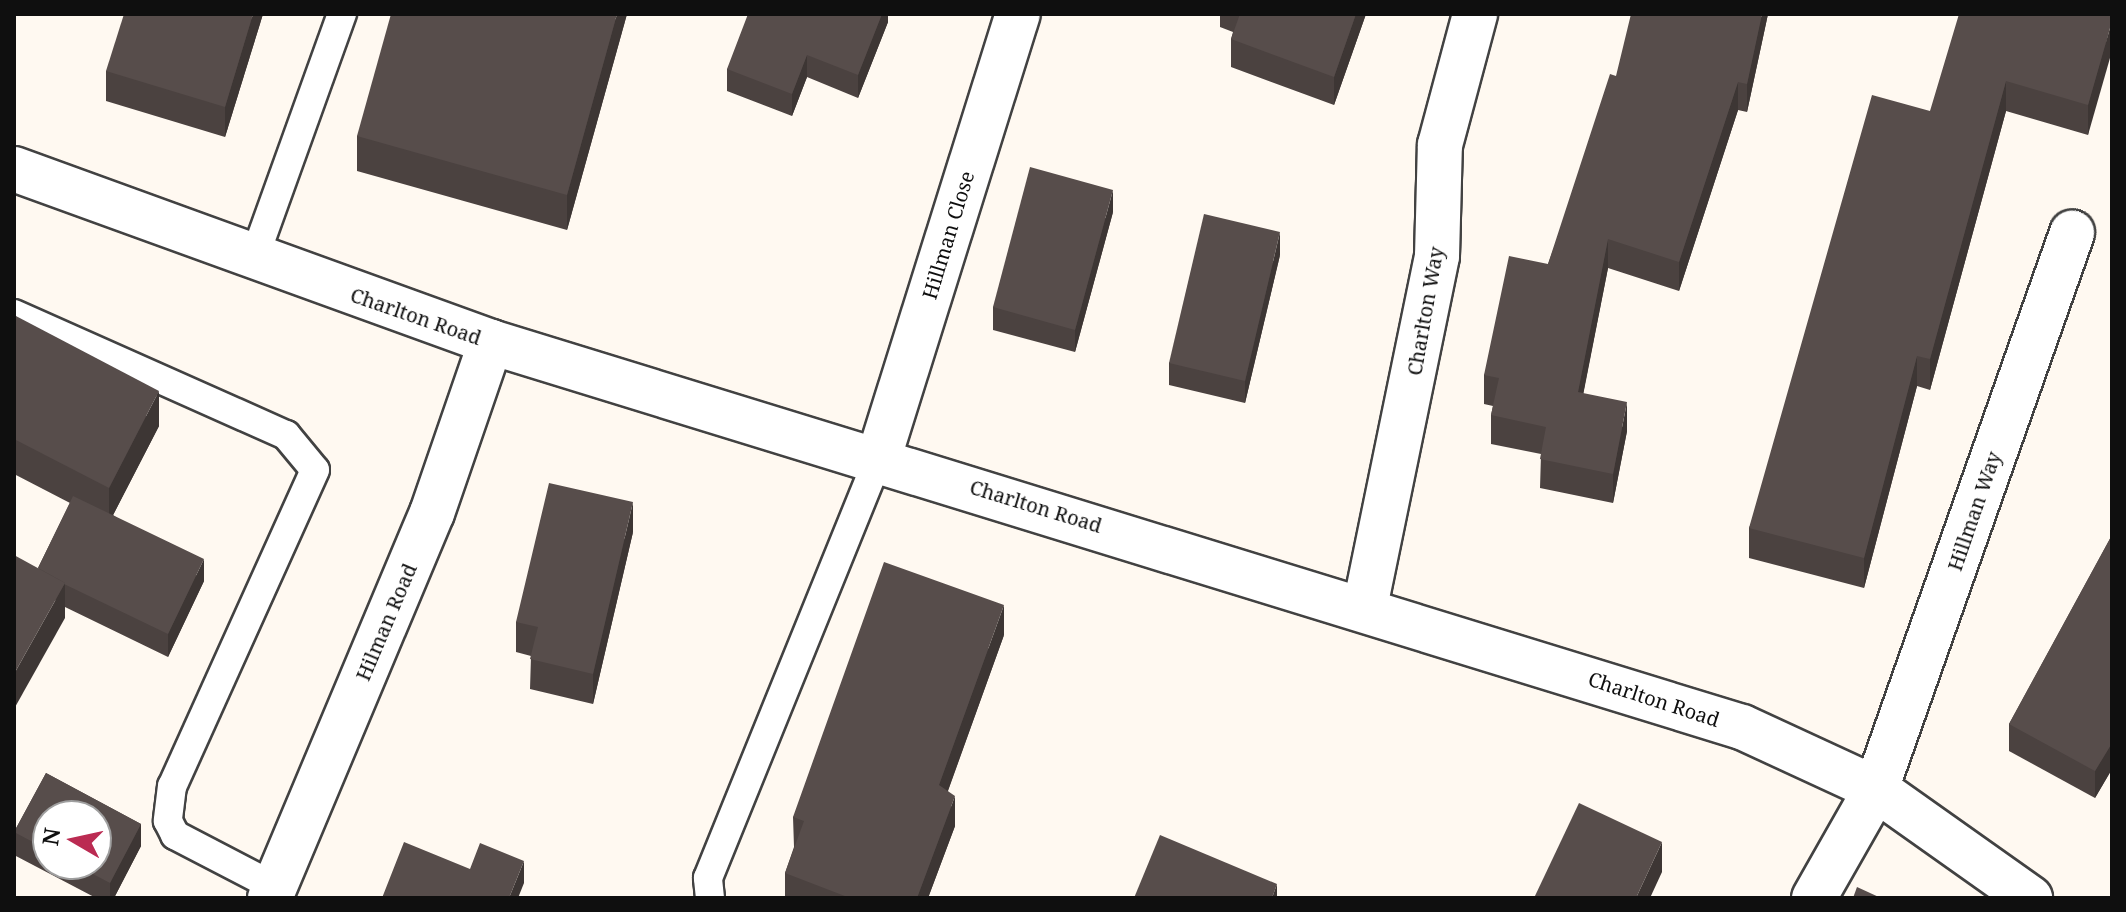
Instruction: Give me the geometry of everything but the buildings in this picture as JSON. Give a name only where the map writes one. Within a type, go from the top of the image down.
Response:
[{"type":"street","name":"Hillman Close","points":[[879,457],[1018,14]]},
{"type":"street","name":"Charlton Way","points":[[1365,607],[1437,256],[1440,145],[1475,14]]},
{"type":"street","name":"Charlton Road","points":[[14,169],[253,261],[491,342],[879,457],[1742,727],[1876,789],[2030,898]]},
{"type":"street","name":"Hillman Way","points":[[1814,898],[1876,789],[2072,233]]},
{"type":"street","name":"Hilman Road","points":[[273,892],[432,513],[491,342]]},
{"type":"lane","points":[[253,261],[342,14]]},
{"type":"lane","points":[[14,314],[286,435],[315,470],[172,786],[168,821],[175,835],[273,892]]},
{"type":"lane","points":[[710,898],[708,878],[879,457]]}]
